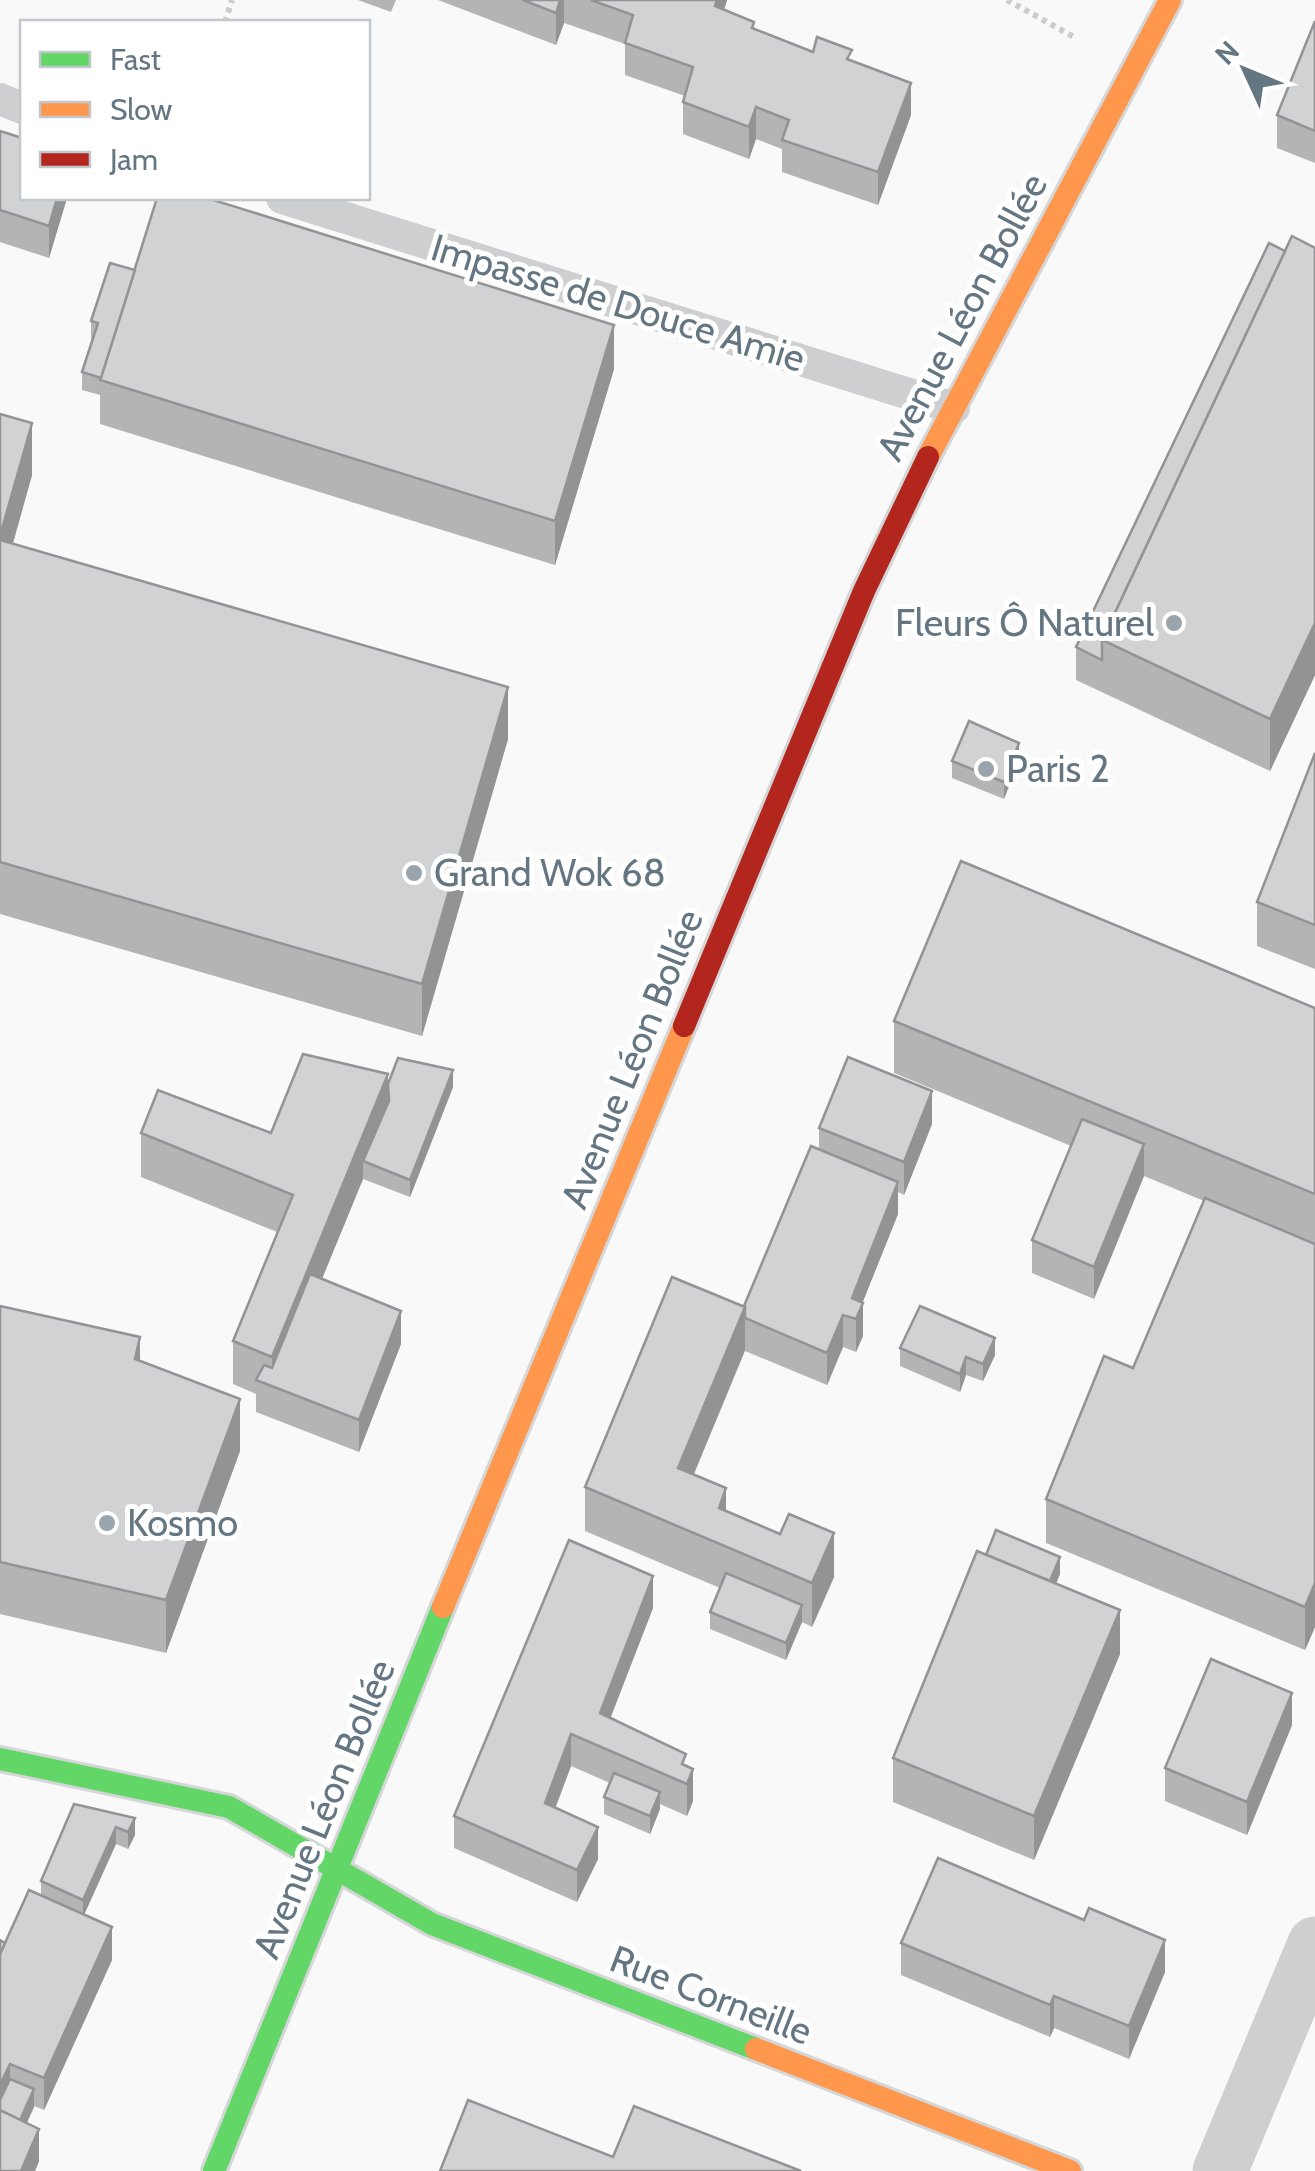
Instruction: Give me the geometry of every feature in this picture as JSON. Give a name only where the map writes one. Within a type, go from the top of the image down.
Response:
[{"type":"main road","name":"Avenue Léon Bollée","points":[[214,2171],[335,1866],[864,590],[954,408],[1170,0]]},
{"type":"main road","name":"Rue Corneille","points":[[0,1759],[229,1807],[432,1924],[1070,2171]]},
{"type":"street","points":[[1220,2171],[1315,1944]]},
{"type":"lane","name":"Impasse de Douce Amie","points":[[288,200],[954,408]]},
{"type":"path","points":[[1007,0],[1132,68]]},
{"type":"building","points":[[523,0],[560,0],[556,13]]},
{"type":"building","points":[[591,0],[717,0],[715,6],[754,22],[752,28],[813,52],[817,37],[852,50],[847,59],[911,83],[878,172],[782,140],[789,120],[756,107],[749,127],[683,102],[693,67],[625,43],[633,15]]},
{"type":"building","points":[[1315,21],[1315,131],[1277,115]]},
{"type":"building","points":[[0,131],[20,137],[20,200],[56,200],[49,226],[0,210]]},
{"type":"building","points":[[156,200],[213,200],[614,325],[555,521],[100,380]]},
{"type":"building","points":[[1292,236],[1315,248],[1315,623],[1270,719],[1102,640]]},
{"type":"building","points":[[1269,243],[1285,251],[1102,640],[1102,660],[1076,647]]},
{"type":"building","points":[[110,263],[135,270],[101,378],[82,372],[98,323],[91,321]]},
{"type":"building","points":[[0,414],[32,423],[0,536]]},
{"type":"building","points":[[0,540],[508,687],[422,984],[0,862]]},
{"type":"building","points":[[969,721],[1019,743],[1004,782],[952,761]]},
{"type":"building","points":[[1315,753],[1315,925],[1257,902]]},
{"type":"building","points":[[961,861],[1315,1008],[1315,1194],[894,1021]]},
{"type":"building","points":[[303,1054],[388,1074],[272,1357],[233,1341],[293,1195],[141,1133],[158,1090],[271,1133]]},
{"type":"building","points":[[848,1057],[932,1091],[904,1162],[819,1128]]},
{"type":"building","points":[[398,1058],[453,1070],[410,1180],[363,1161],[389,1101],[388,1084]]},
{"type":"building","points":[[1082,1119],[1144,1144],[1094,1267],[1032,1240]]},
{"type":"building","points":[[811,1146],[898,1182],[852,1298],[863,1303],[856,1319],[843,1315],[827,1353],[745,1318],[744,1306]]},
{"type":"building","points":[[1205,1198],[1315,1244],[1315,1583],[1305,1607],[1046,1499],[1104,1356],[1133,1368]]},
{"type":"building","points":[[310,1274],[401,1311],[359,1420],[256,1380],[264,1365],[272,1368]]},
{"type":"building","points":[[672,1277],[745,1307],[678,1468],[726,1488],[719,1508],[780,1534],[789,1514],[834,1533],[812,1583],[585,1487]]},
{"type":"building","name":"Kosmo","points":[[0,1306],[140,1337],[135,1359],[240,1399],[166,1600],[0,1562]]},
{"type":"building","points":[[920,1306],[995,1338],[983,1364],[966,1357],[960,1374],[900,1348]]},
{"type":"building","points":[[996,1530],[1060,1557],[1050,1581],[986,1555]]},
{"type":"building","points":[[569,1540],[653,1576],[600,1713],[686,1754],[682,1764],[693,1769],[687,1784],[571,1734],[545,1803],[598,1827],[577,1870],[454,1816]]},
{"type":"building","points":[[977,1551],[1120,1610],[1034,1816],[893,1758]]},
{"type":"building","points":[[726,1573],[802,1605],[786,1643],[710,1612]]},
{"type":"building","points":[[1211,1659],[1292,1693],[1247,1802],[1165,1768]]},
{"type":"building","points":[[614,1773],[660,1792],[650,1816],[604,1797]]},
{"type":"building","points":[[74,1804],[135,1818],[128,1832],[116,1827],[83,1900],[41,1881]]},
{"type":"building","points":[[938,1858],[1084,1920],[1089,1908],[1165,1940],[1129,2026],[1054,1996],[1050,2005],[901,1943]]},
{"type":"building","points":[[29,1890],[112,1927],[44,2078],[10,2064],[0,2085],[0,1954]]},
{"type":"building","points":[[10,2079],[34,2089],[20,2120],[0,2110],[0,2100]]},
{"type":"building","points":[[468,2100],[613,2157],[634,2106],[801,2171],[440,2171]]},
{"type":"building","points":[[0,2110],[39,2129],[21,2171],[0,2171]]},
{"type":"traffic: fast","points":[[214,2171],[443,1607]]},
{"type":"traffic: fast","points":[[0,1759],[229,1807],[432,1924],[756,2049]]},
{"type":"traffic: slow","points":[[928,457],[1170,0]]},
{"type":"traffic: slow","points":[[443,1607],[684,1026]]},
{"type":"traffic: slow","points":[[756,2049],[1070,2171]]},
{"type":"traffic: jam","points":[[684,1026],[864,591],[928,457]]},
{"type":"place","name":"Fleurs Ô Naturel","points":[[1174,623]]},
{"type":"place","name":"Paris 2","points":[[986,769]]},
{"type":"place","name":"Grand Wok 68","points":[[414,873]]},
{"type":"place","name":"Kosmo","points":[[107,1523]]}]
